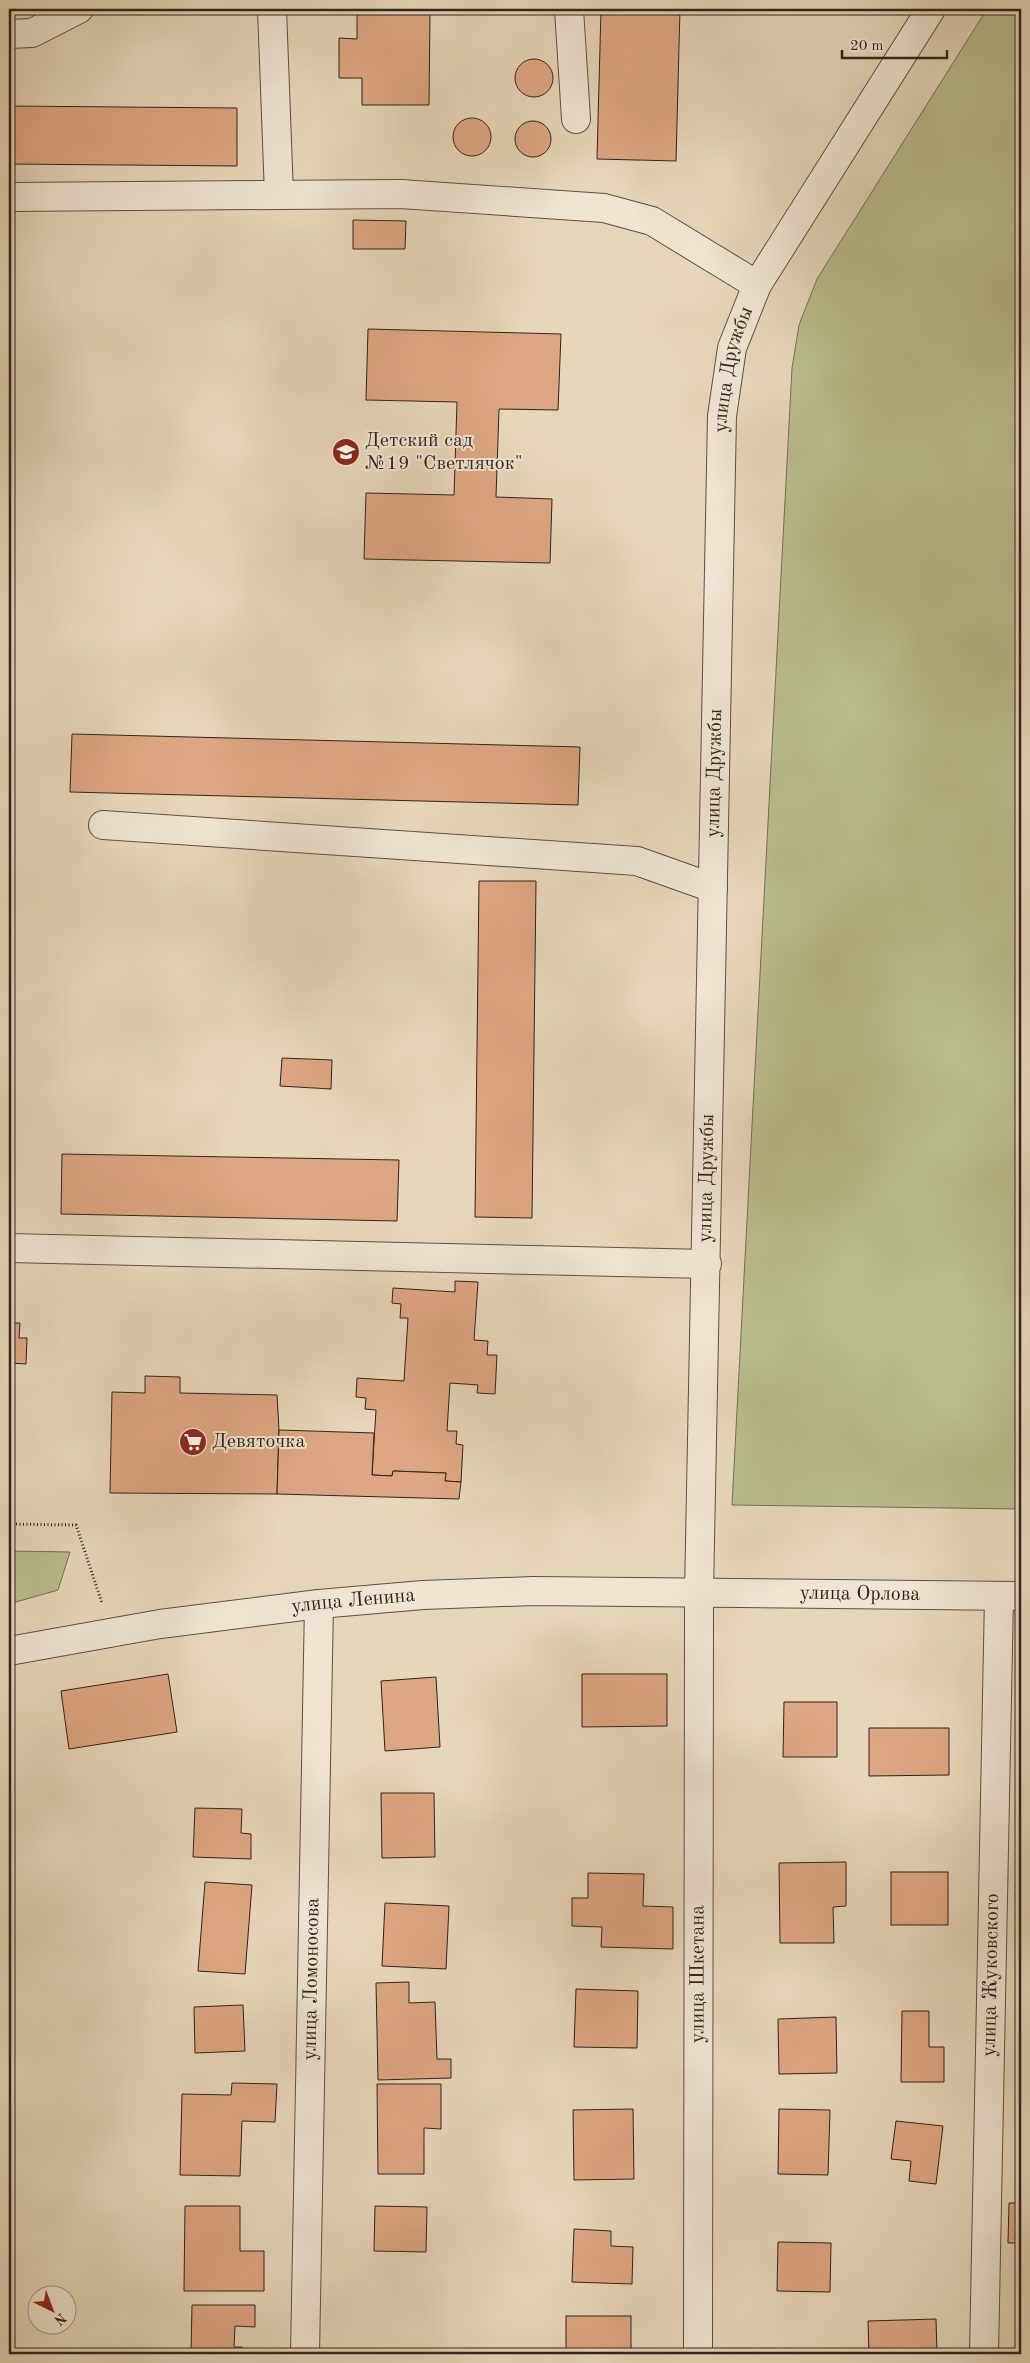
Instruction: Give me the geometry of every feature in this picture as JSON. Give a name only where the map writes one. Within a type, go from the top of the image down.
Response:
[{"type":"street","points":[[9,34],[32,33],[79,9]]},
{"type":"street","points":[[272,9],[279,195]]},
{"type":"street","points":[[569,9],[576,119]]},
{"type":"street","name":"улица Дружбы","points":[[699,1593],[707,1264],[722,416],[732,348],[757,285],[931,9]]},
{"type":"street","points":[[9,197],[401,194],[604,208],[652,221],[757,285]]},
{"type":"street","points":[[103,825],[637,861],[714,888]]},
{"type":"street","points":[[9,1248],[707,1264]]},
{"type":"street","name":"улица Ленина","points":[[9,1650],[160,1624],[319,1604],[423,1595],[523,1592],[699,1593]]},
{"type":"street","name":"улица Орлова","points":[[699,1593],[1010,1596]]},
{"type":"street","name":"улица Шкетана","points":[[698,2354],[699,1593]]},
{"type":"street","name":"улица Жуковского","points":[[984,2354],[1010,1596]]},
{"type":"street","name":"улица Ломоносова","points":[[305,2354],[319,1604]]},
{"type":"path","points":[[9,1524],[76,1525],[103,1605]]},
{"type":"green space","points":[[987,9],[1021,9],[1021,1509],[732,1505],[792,368],[799,325],[817,279]]},
{"type":"green space","points":[[9,1551],[70,1552],[58,1590],[9,1604]]},
{"type":"building","points":[[357,9],[430,9],[429,105],[362,105],[362,78],[339,78],[339,38],[357,39]]},
{"type":"building","points":[[601,9],[680,9],[676,161],[597,159]]},
{"type":"building","points":[[534,59],[541,60],[547,65],[552,71],[552,85],[547,91],[541,96],[534,97],[527,96],[521,91],[516,85],[515,78],[516,71],[521,65],[527,60]]},
{"type":"building","points":[[9,106],[237,108],[237,166],[9,164]]},
{"type":"building","points":[[472,118],[486,123],[491,137],[486,151],[472,156],[458,151],[453,137],[458,123]]},
{"type":"building","points":[[533,121],[540,122],[546,126],[550,132],[550,146],[546,152],[540,156],[533,157],[526,156],[520,152],[516,146],[515,139],[516,132],[520,126],[526,122]]},
{"type":"building","points":[[353,220],[406,221],[405,249],[353,249]]},
{"type":"building","points":[[368,329],[561,334],[558,410],[499,409],[496,497],[552,499],[550,563],[364,559],[366,493],[454,495],[457,402],[366,400]]},
{"type":"building","points":[[72,734],[580,747],[578,805],[70,792]]},
{"type":"building","points":[[479,881],[536,881],[532,1218],[475,1217]]},
{"type":"building","points":[[282,1058],[332,1060],[331,1089],[280,1086]]},
{"type":"building","points":[[62,1154],[399,1160],[397,1221],[61,1214]]},
{"type":"building","points":[[9,1265],[11,1265],[9,1316]]},
{"type":"building","points":[[455,1281],[478,1282],[474,1340],[488,1341],[487,1355],[497,1355],[495,1394],[477,1393],[478,1385],[450,1383],[447,1431],[457,1431],[456,1444],[463,1445],[461,1482],[445,1481],[446,1473],[393,1471],[392,1476],[372,1475],[376,1410],[365,1409],[366,1398],[356,1397],[357,1378],[404,1381],[408,1318],[400,1318],[401,1304],[392,1303],[393,1288],[455,1292]]},
{"type":"building","points":[[9,1323],[20,1323],[19,1338],[27,1338],[26,1364],[9,1363]]},
{"type":"building","points":[[145,1376],[180,1377],[180,1393],[277,1395],[279,1430],[277,1494],[110,1493],[112,1392],[145,1393]]},
{"type":"building","points":[[279,1430],[374,1433],[372,1475],[392,1476],[393,1471],[446,1473],[445,1481],[461,1482],[459,1499],[277,1494]]},
{"type":"building","points":[[168,1674],[177,1732],[69,1749],[61,1691]]},
{"type":"building","points":[[582,1674],[667,1674],[667,1726],[582,1727]]},
{"type":"building","points":[[436,1677],[440,1747],[385,1751],[381,1681]]},
{"type":"building","points":[[784,1702],[837,1702],[837,1757],[783,1757]]},
{"type":"building","points":[[869,1728],[949,1728],[949,1775],[869,1776]]},
{"type":"building","points":[[381,1793],[434,1793],[435,1857],[382,1858]]},
{"type":"building","points":[[195,1808],[242,1809],[241,1833],[251,1834],[251,1859],[193,1857]]},
{"type":"building","points":[[846,1862],[846,1906],[833,1907],[834,1943],[780,1943],[779,1863]]},
{"type":"building","points":[[891,1872],[948,1872],[948,1925],[891,1925]]},
{"type":"building","points":[[588,1873],[644,1874],[643,1906],[673,1907],[673,1949],[601,1947],[602,1927],[572,1926],[572,1898],[588,1898]]},
{"type":"building","points":[[205,1882],[252,1885],[245,1974],[198,1971]]},
{"type":"building","points":[[385,1903],[449,1906],[446,1969],[382,1966]]},
{"type":"building","points":[[409,1982],[409,2003],[435,2002],[437,2059],[451,2059],[451,2078],[378,2080],[376,1983]]},
{"type":"building","points":[[576,1989],[638,1991],[637,2048],[574,2047]]},
{"type":"building","points":[[243,2005],[245,2051],[195,2053],[194,2007]]},
{"type":"building","points":[[902,2011],[929,2011],[929,2047],[944,2047],[944,2082],[901,2082]]},
{"type":"building","points":[[836,2017],[837,2073],[779,2074],[778,2019]]},
{"type":"building","points":[[232,2083],[277,2084],[275,2122],[242,2121],[240,2176],[180,2175],[182,2094],[231,2095]]},
{"type":"building","points":[[377,2084],[441,2084],[441,2129],[424,2128],[424,2174],[378,2174]]},
{"type":"building","points":[[633,2109],[634,2179],[574,2180],[573,2110]]},
{"type":"building","points":[[779,2109],[830,2110],[828,2175],[778,2174]]},
{"type":"building","points":[[896,2121],[943,2126],[936,2184],[909,2181],[911,2161],[891,2159]]},
{"type":"building","points":[[1009,2203],[1021,2203],[1021,2243],[1008,2243]]},
{"type":"building","points":[[185,2206],[240,2206],[240,2251],[264,2251],[264,2291],[184,2291]]},
{"type":"building","points":[[375,2206],[427,2207],[426,2252],[374,2251]]},
{"type":"building","points":[[574,2229],[611,2231],[611,2246],[633,2247],[632,2284],[572,2282]]},
{"type":"building","points":[[778,2242],[831,2243],[830,2292],[777,2291]]},
{"type":"building","points":[[192,2305],[255,2305],[255,2327],[235,2326],[234,2347],[242,2347],[242,2354],[191,2354]]},
{"type":"building","points":[[566,2316],[631,2316],[631,2354],[566,2354]]},
{"type":"building","points":[[936,2319],[937,2354],[869,2354],[868,2321]]},
{"type":"building","points":[[368,2350],[422,2352],[421,2354],[368,2354]]},
{"type":"place","name":"Детский сад №19 \"Светлячок\"","points":[[346,452]]},
{"type":"place","name":"Девяточка","points":[[193,1442]]}]
